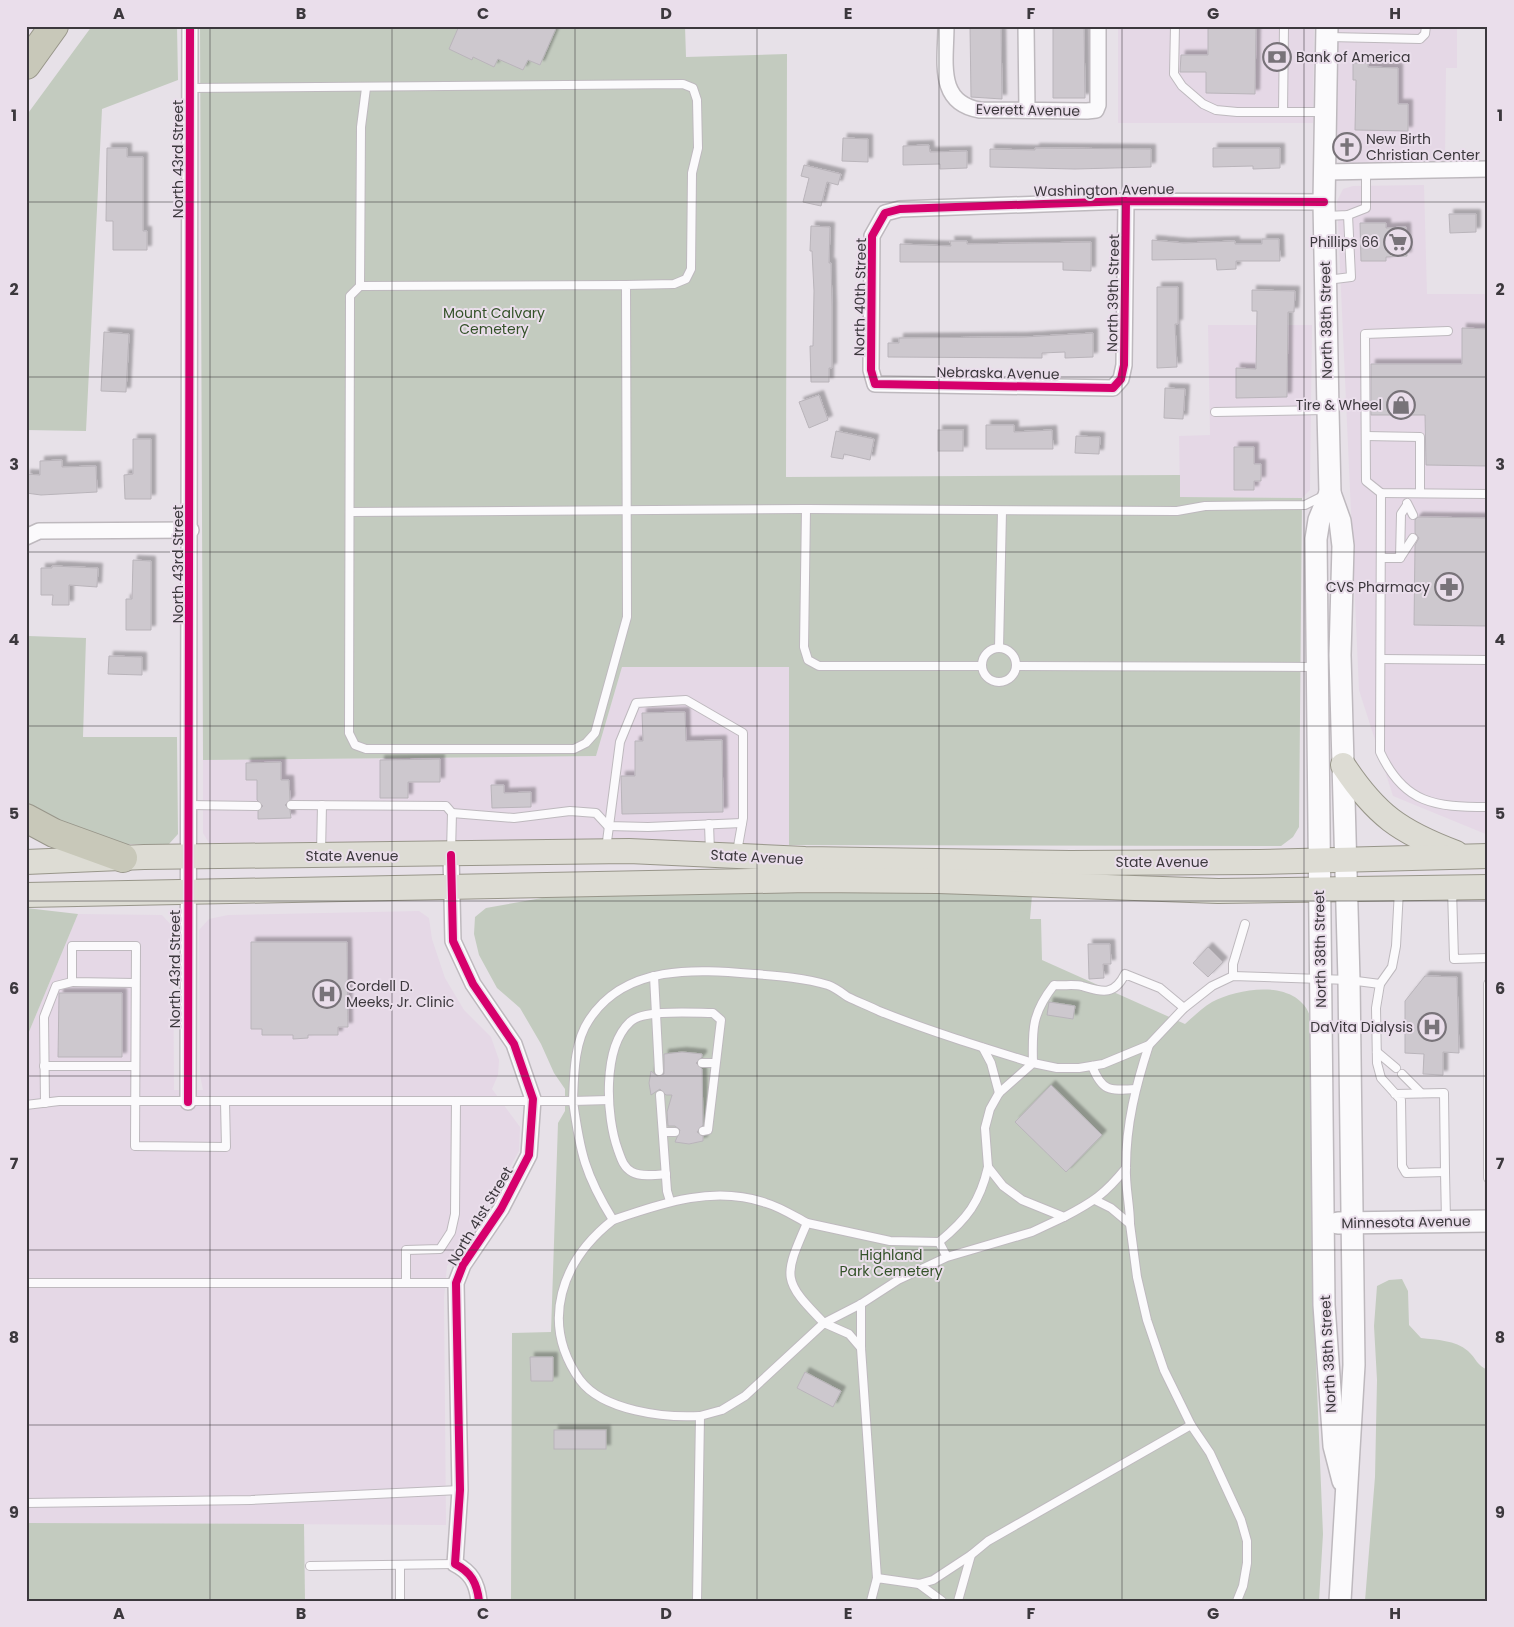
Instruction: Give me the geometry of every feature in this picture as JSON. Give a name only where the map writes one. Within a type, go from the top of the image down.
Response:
[{"type":"highway","points":[[26,65],[54,26]]},
{"type":"highway","points":[[26,818],[54,833],[123,858]]},
{"type":"main road","name":"North 38th Street","points":[[1327,31],[1324,209],[1328,410],[1330,493],[1340,521],[1342,546],[1340,655],[1349,980],[1354,1366],[1340,1601]]},
{"type":"main road","name":"North 38th Street","points":[[1330,493],[1319,520],[1316,539],[1318,860],[1325,1223],[1324,1305],[1334,1446],[1347,1496]]},
{"type":"main road","points":[[1343,765],[1360,791],[1389,820],[1409,833],[1478,856]]},
{"type":"main road","name":"State Avenue","points":[[26,862],[123,858],[605,852],[805,860],[1070,862],[1345,860],[1478,856]]},
{"type":"main road","name":"State Avenue","points":[[26,895],[819,880],[1218,891],[1488,887]]},
{"type":"main road","name":"Minnesota Avenue","points":[[1325,1223],[1488,1221]]},
{"type":"street","name":"North 43rd Street","points":[[188,1102],[190,26]]},
{"type":"street","name":"Everett Avenue","points":[[946,26],[946,76],[948,90],[956,101],[966,108],[980,110],[1096,110],[1099,97],[1098,26]]},
{"type":"street","points":[[1026,26],[1027,110]]},
{"type":"street","points":[[1325,172],[1488,169]]},
{"type":"street","name":"Washington Avenue","points":[[884,213],[900,209],[1126,201],[1324,209]]},
{"type":"street","name":"North 39th Street","points":[[1118,383],[1124,365],[1126,201]]},
{"type":"street","name":"North 40th Street","points":[[875,384],[871,370],[872,236],[884,213]]},
{"type":"street","name":"Nebraska Avenue","points":[[875,384],[1113,388],[1118,383]]},
{"type":"street","points":[[26,537],[39,531],[190,530]]},
{"type":"street","name":"North 41st Street","points":[[451,855],[453,941],[473,984],[514,1044],[533,1099],[529,1155],[501,1208],[463,1265],[456,1283],[460,1490],[455,1564]]},
{"type":"street","points":[[455,1564],[472,1575],[478,1591],[479,1601]]},
{"type":"lane","points":[[1176,26],[1174,74],[1182,86],[1202,104],[1216,110],[1326,112]]},
{"type":"lane","points":[[1283,112],[1284,26]]},
{"type":"lane","points":[[1327,31],[1420,39],[1425,34],[1426,26]]},
{"type":"lane","points":[[190,88],[683,84],[693,88],[697,100],[698,148],[692,173],[691,269],[686,280],[674,284],[626,285],[360,286]]},
{"type":"lane","points":[[366,88],[361,127],[360,286],[350,296],[349,733],[355,745],[366,749],[574,749],[586,744],[595,733],[610,672],[627,617],[626,285]]},
{"type":"lane","points":[[1324,209],[1348,216],[1366,208],[1366,171]]},
{"type":"lane","points":[[1326,280],[1351,277],[1348,216]]},
{"type":"lane","points":[[1448,331],[1365,334],[1366,481],[1381,493],[1488,494]]},
{"type":"lane","points":[[1214,412],[1328,410]]},
{"type":"lane","points":[[1366,436],[1420,437],[1420,493]]},
{"type":"lane","points":[[350,512],[627,509],[1177,512],[1205,506],[1305,505],[1330,493]]},
{"type":"lane","points":[[1381,493],[1380,752],[1389,772],[1405,789],[1427,802],[1451,807],[1488,807]]},
{"type":"lane","points":[[1400,558],[1401,514],[1407,505],[1408,493]]},
{"type":"lane","points":[[1407,505],[1413,515]]},
{"type":"lane","points":[[806,509],[804,647],[808,660],[819,666],[982,666]]},
{"type":"lane","points":[[999,648],[1002,511]]},
{"type":"lane","points":[[1400,558],[1413,538]]},
{"type":"lane","points":[[1381,558],[1400,558]]},
{"type":"lane","points":[[999,648],[1009,652],[1016,666],[1011,677],[1007,680],[996,682],[986,677],[982,666],[984,656],[999,648]]},
{"type":"lane","points":[[1380,659],[1488,660]]},
{"type":"lane","points":[[1016,666],[1318,667]]},
{"type":"lane","points":[[605,852],[620,742],[636,703],[686,700],[743,733],[742,823],[736,856]]},
{"type":"lane","points":[[188,805],[257,806]]},
{"type":"lane","points":[[291,805],[446,806],[452,813],[451,855]]},
{"type":"lane","points":[[320,856],[322,805]]},
{"type":"lane","points":[[452,813],[514,818],[570,811],[596,814],[608,826],[648,827],[742,823]]},
{"type":"lane","points":[[709,824],[710,855]]},
{"type":"lane","points":[[1452,887],[1454,959],[1488,958]]},
{"type":"lane","points":[[1399,888],[1396,946],[1392,967],[1380,984],[1376,1008],[1377,1063],[1382,1078],[1401,1100],[1402,1166],[1406,1173],[1445,1172]]},
{"type":"lane","points":[[1233,976],[1233,964],[1245,924]]},
{"type":"lane","points":[[72,982],[72,946],[136,946],[135,1146],[226,1147],[225,1102]]},
{"type":"lane","points":[[613,1220],[594,1189],[583,1162],[573,1101],[576,1059],[582,1035],[588,1021],[599,1007],[610,996],[624,988],[654,976],[680,970],[706,969],[811,981],[831,986],[850,998],[880,1011],[983,1048],[1057,1068],[1103,1064],[1149,1045],[1184,1008],[1212,986],[1233,976],[1349,980],[1380,984]]},
{"type":"lane","points":[[1033,1063],[1032,1034],[1035,1014],[1054,985],[1081,986],[1094,991],[1107,991],[1120,985],[1125,974],[1160,988],[1184,1008]]},
{"type":"lane","points":[[654,976],[659,1070]]},
{"type":"lane","points":[[45,1103],[44,1017],[56,986],[72,982],[135,983]]},
{"type":"lane","points":[[1488,984],[1488,1178]]},
{"type":"lane","points":[[666,1174],[633,1173],[624,1165],[614,1137],[608,1111],[613,1058],[630,1022],[641,1015],[713,1013],[718,1015],[721,1020],[715,1063],[712,1112],[708,1130],[703,1131]]},
{"type":"lane","points":[[1149,1045],[1135,1089],[1129,1119],[1126,1168],[1130,1224],[1137,1277],[1147,1320],[1164,1370],[1191,1425],[1218,1469],[1241,1520],[1247,1541],[1247,1563],[1243,1586],[1237,1601]]},
{"type":"lane","points":[[983,1048],[992,1063],[999,1092]]},
{"type":"lane","points":[[1377,1052],[1396,1068]]},
{"type":"lane","points":[[702,1063],[715,1063]]},
{"type":"lane","points":[[1033,1063],[999,1092],[990,1109],[985,1128],[988,1167],[983,1187],[973,1208],[958,1226],[939,1242],[890,1241],[807,1223],[767,1203],[740,1196],[705,1196],[670,1201],[613,1220],[581,1251],[569,1272],[560,1296],[558,1318],[562,1340],[581,1381],[599,1395],[621,1406],[645,1413],[700,1416],[722,1410],[745,1396],[824,1323],[861,1304],[898,1280],[946,1257],[1032,1232],[1064,1217],[1095,1200],[1109,1189],[1126,1168]]},
{"type":"lane","points":[[44,1066],[135,1066]]},
{"type":"lane","points":[[1092,1066],[1097,1080],[1106,1088],[1118,1090],[1135,1089]]},
{"type":"lane","points":[[1402,1074],[1422,1093]]},
{"type":"lane","points":[[1395,1094],[1444,1093],[1446,1222]]},
{"type":"lane","points":[[660,1094],[670,1201]]},
{"type":"lane","points":[[26,1105],[135,1102],[609,1100]]},
{"type":"lane","points":[[406,1283],[406,1250],[440,1249],[451,1232],[455,1214],[456,1101]]},
{"type":"lane","points":[[663,1132],[676,1132]]},
{"type":"lane","points":[[988,1167],[1003,1186],[1022,1200],[1064,1217]]},
{"type":"lane","points":[[1095,1200],[1111,1208],[1130,1224]]},
{"type":"lane","points":[[807,1223],[792,1256],[790,1283],[796,1293],[824,1323],[849,1334],[861,1348]]},
{"type":"lane","points":[[939,1242],[946,1257]]},
{"type":"lane","points":[[26,1283],[456,1283]]},
{"type":"lane","points":[[861,1304],[861,1348],[877,1578],[871,1601]]},
{"type":"lane","points":[[697,1601],[700,1416]]},
{"type":"lane","points":[[877,1578],[919,1584],[933,1580],[971,1555],[988,1541],[1191,1425]]},
{"type":"lane","points":[[26,1502],[250,1500],[460,1490]]},
{"type":"lane","points":[[958,1601],[971,1555]]},
{"type":"lane","points":[[310,1566],[455,1564]]},
{"type":"lane","points":[[400,1565],[400,1601]]},
{"type":"lane","points":[[919,1584],[942,1601]]},
{"type":"shaded area","points":[[1118,26],[1314,26],[1313,123],[1118,123]]},
{"type":"shaded area","points":[[1338,26],[1457,26],[1457,68],[1446,68],[1445,161],[1442,164],[1347,165],[1339,158],[1337,151]]},
{"type":"shaded area","points":[[1424,185],[1427,294],[1488,294],[1488,835],[1393,796],[1359,690],[1337,201],[1343,189],[1353,186]]},
{"type":"shaded area","points":[[1208,325],[1312,325],[1310,490],[1302,498],[1180,497],[1179,436],[1210,435]]},
{"type":"shaded area","points":[[622,667],[789,667],[789,845],[598,841],[209,843],[203,833],[203,760],[596,756]]},
{"type":"shaded area","points":[[419,911],[429,918],[432,939],[445,978],[464,1010],[491,1037],[499,1060],[498,1075],[492,1089],[520,1127],[519,1151],[475,1229],[447,1266],[444,1298],[446,1525],[26,1523],[26,1039],[78,914],[162,915],[173,927],[174,1090],[203,1090],[200,1075],[199,930],[209,919],[228,915]]},
{"type":"green space","points":[[92,26],[177,26],[178,80],[102,109],[86,431],[26,430],[26,116]]},
{"type":"green space","name":"Mount Calvary Cemetery","points":[[200,26],[685,26],[686,57],[787,54],[786,477],[1180,475],[1180,497],[1302,498],[1299,827],[1293,837],[1281,846],[789,845],[789,667],[622,667],[596,756],[203,760]]},
{"type":"green space","points":[[26,568],[29,569],[28,636],[86,638],[83,737],[177,737],[178,834],[169,844],[124,844],[92,836],[26,807]]},
{"type":"green space","name":"Highland Park Cemetery","points":[[856,892],[1032,895],[1030,919],[1041,919],[1042,960],[1185,1024],[1212,1002],[1253,990],[1282,992],[1295,997],[1305,1006],[1311,1019],[1314,1315],[1323,1534],[1319,1601],[511,1601],[512,1333],[551,1332],[558,1123],[565,1111],[565,1089],[554,1073],[541,1044],[520,1008],[497,988],[479,955],[474,934],[475,917],[486,908],[559,895]]},
{"type":"green space","points":[[26,908],[78,914],[26,1039]]},
{"type":"green space","points":[[1402,1279],[1408,1291],[1409,1325],[1421,1338],[1446,1341],[1463,1347],[1479,1364],[1488,1370],[1488,1601],[1365,1601],[1375,1477],[1377,1380],[1374,1326],[1377,1286],[1389,1280]]},
{"type":"green space","points":[[26,1523],[304,1524],[305,1601],[26,1601]]},
{"type":"building","points":[[459,26],[557,26],[540,65],[528,60],[523,70],[498,59],[494,67],[473,57],[472,60],[449,49]]},
{"type":"building","points":[[970,26],[1001,26],[1002,99],[971,97]]},
{"type":"building","points":[[1053,26],[1084,26],[1085,98],[1053,98]]},
{"type":"building","points":[[1208,26],[1256,26],[1255,94],[1206,93],[1206,72],[1180,72],[1181,55],[1208,55]]},
{"type":"building","points":[[1353,63],[1368,63],[1368,67],[1398,68],[1398,104],[1408,104],[1408,131],[1355,130],[1356,80],[1353,80]]},
{"type":"building","points":[[843,138],[868,139],[868,162],[842,161]]},
{"type":"building","points":[[929,145],[930,152],[967,151],[967,168],[940,169],[940,164],[903,165],[903,146]]},
{"type":"building","points":[[107,148],[127,148],[127,157],[143,157],[143,231],[147,231],[147,250],[113,250],[113,221],[106,221]]},
{"type":"building","points":[[1035,148],[1151,149],[1151,167],[1075,169],[990,167],[990,149],[1035,150]]},
{"type":"building","points":[[1213,148],[1280,148],[1280,168],[1253,169],[1253,166],[1213,167]]},
{"type":"building","points":[[804,165],[841,174],[838,185],[827,182],[821,206],[803,202],[809,178],[801,176]]},
{"type":"building","points":[[1449,214],[1476,214],[1476,232],[1450,233]]},
{"type":"building","name":"Phillips 66","points":[[1360,223],[1386,223],[1386,228],[1406,227],[1407,256],[1386,257],[1386,261],[1361,261]]},
{"type":"building","points":[[811,226],[830,227],[829,263],[831,263],[832,368],[829,368],[829,382],[811,382],[810,346],[813,346],[814,291],[812,251],[810,251]]},
{"type":"building","points":[[1262,239],[1279,239],[1280,261],[1236,261],[1236,269],[1217,270],[1216,259],[1152,260],[1152,240],[1184,243],[1235,241],[1235,244],[1262,244]]},
{"type":"building","points":[[950,241],[967,241],[967,244],[1091,242],[1091,271],[1063,270],[1063,262],[900,262],[900,244],[951,246]]},
{"type":"building","points":[[1157,287],[1178,287],[1178,324],[1175,324],[1177,367],[1157,368]]},
{"type":"building","points":[[1252,290],[1295,291],[1294,312],[1288,312],[1287,397],[1236,398],[1236,368],[1256,369],[1257,311],[1252,311]]},
{"type":"building","points":[[1462,328],[1488,329],[1488,466],[1426,465],[1425,415],[1371,415],[1371,364],[1462,364]]},
{"type":"building","points":[[104,332],[129,334],[126,392],[101,391]]},
{"type":"building","points":[[1093,333],[1093,357],[1065,358],[1065,352],[1042,353],[1042,358],[888,357],[888,343],[899,343],[899,338],[1024,337]]},
{"type":"building","points":[[1165,388],[1185,389],[1183,419],[1164,418]]},
{"type":"building","points":[[819,395],[828,420],[809,428],[799,402]]},
{"type":"building","points":[[986,425],[1014,425],[1014,432],[1052,430],[1053,449],[986,449]]},
{"type":"building","points":[[938,430],[963,430],[963,451],[938,451]]},
{"type":"building","points":[[836,431],[874,439],[870,460],[844,454],[843,459],[831,457]]},
{"type":"building","points":[[1076,436],[1100,437],[1099,454],[1075,453]]},
{"type":"building","points":[[133,439],[151,439],[151,499],[125,499],[124,475],[133,474]]},
{"type":"building","points":[[1234,447],[1254,447],[1254,464],[1261,464],[1261,481],[1254,481],[1254,490],[1234,490]]},
{"type":"building","points":[[62,460],[62,467],[96,466],[97,492],[41,495],[26,493],[26,474],[40,475],[40,461]]},
{"type":"building","name":"CVS Pharmacy","points":[[1418,517],[1488,518],[1488,626],[1414,625],[1415,545],[1419,538],[1415,533],[1415,520]]},
{"type":"building","points":[[133,560],[151,561],[151,630],[126,630],[126,599],[132,599]]},
{"type":"building","points":[[52,566],[98,568],[97,587],[69,585],[69,605],[52,605],[53,595],[41,595],[41,568],[52,568]]},
{"type":"building","points":[[109,656],[142,657],[142,675],[108,674]]},
{"type":"building","points":[[685,712],[686,741],[722,740],[723,812],[622,814],[621,776],[635,776],[635,741],[643,741],[642,713]]},
{"type":"building","points":[[440,759],[440,782],[408,782],[408,798],[380,798],[380,760]]},
{"type":"building","points":[[281,762],[281,780],[289,780],[290,800],[285,805],[290,810],[291,818],[258,819],[258,811],[263,806],[257,800],[257,780],[246,780],[246,763]]},
{"type":"building","points":[[491,785],[504,785],[504,793],[531,792],[531,807],[492,808]]},
{"type":"building","points":[[251,942],[347,942],[348,1027],[338,1027],[338,1035],[308,1035],[308,1038],[293,1039],[293,1035],[262,1035],[262,1029],[251,1029]]},
{"type":"building","points":[[1088,944],[1110,944],[1111,964],[1103,964],[1104,978],[1089,979]]},
{"type":"building","points":[[1208,947],[1223,962],[1208,977],[1193,963]]},
{"type":"building","name":"DaVita Dialysis","points":[[1425,976],[1457,977],[1459,1053],[1443,1052],[1443,1075],[1423,1074],[1424,1054],[1405,1053],[1405,1001]]},
{"type":"building","points":[[59,993],[122,993],[122,1057],[58,1057]]},
{"type":"building","points":[[1049,1002],[1075,1006],[1073,1019],[1047,1015]]},
{"type":"building","points":[[682,1052],[702,1054],[702,1057],[696,1063],[702,1069],[703,1125],[697,1132],[703,1136],[703,1141],[689,1144],[675,1142],[680,1130],[675,1126],[668,1126],[667,1112],[672,1095],[666,1095],[660,1089],[651,1095],[649,1083],[651,1071],[657,1076],[664,1074],[664,1054]]},
{"type":"building","points":[[1051,1085],[1102,1135],[1066,1172],[1015,1122]]},
{"type":"building","points":[[530,1357],[553,1357],[553,1381],[531,1381]]},
{"type":"building","points":[[805,1372],[841,1391],[833,1407],[797,1388]]},
{"type":"building","points":[[554,1430],[606,1430],[606,1449],[554,1449]]},
{"type":"cycle path","points":[[188,1102],[190,26]]},
{"type":"cycle path","points":[[1126,201],[1124,365],[1121,379],[1113,388],[875,384],[871,370],[872,236],[885,213],[900,209],[1126,201],[1324,202]]},
{"type":"cycle path","points":[[451,855],[453,941],[473,984],[514,1044],[533,1099],[529,1155],[501,1209],[463,1265],[456,1283],[460,1490],[455,1564],[469,1574],[477,1589],[479,1601]]},
{"type":"place","name":"Bank of America","points":[[1277,57]]},
{"type":"place","name":"New Birth Christian Center","points":[[1347,147]]},
{"type":"place","name":"Phillips 66","points":[[1398,242]]},
{"type":"place","name":"Tire & Wheel","points":[[1401,405]]},
{"type":"place","name":"CVS Pharmacy","points":[[1449,587]]},
{"type":"place","name":"Cordell D. Meeks, Jr. Clinic","points":[[327,994]]},
{"type":"place","name":"DaVita Dialysis","points":[[1432,1027]]}]
